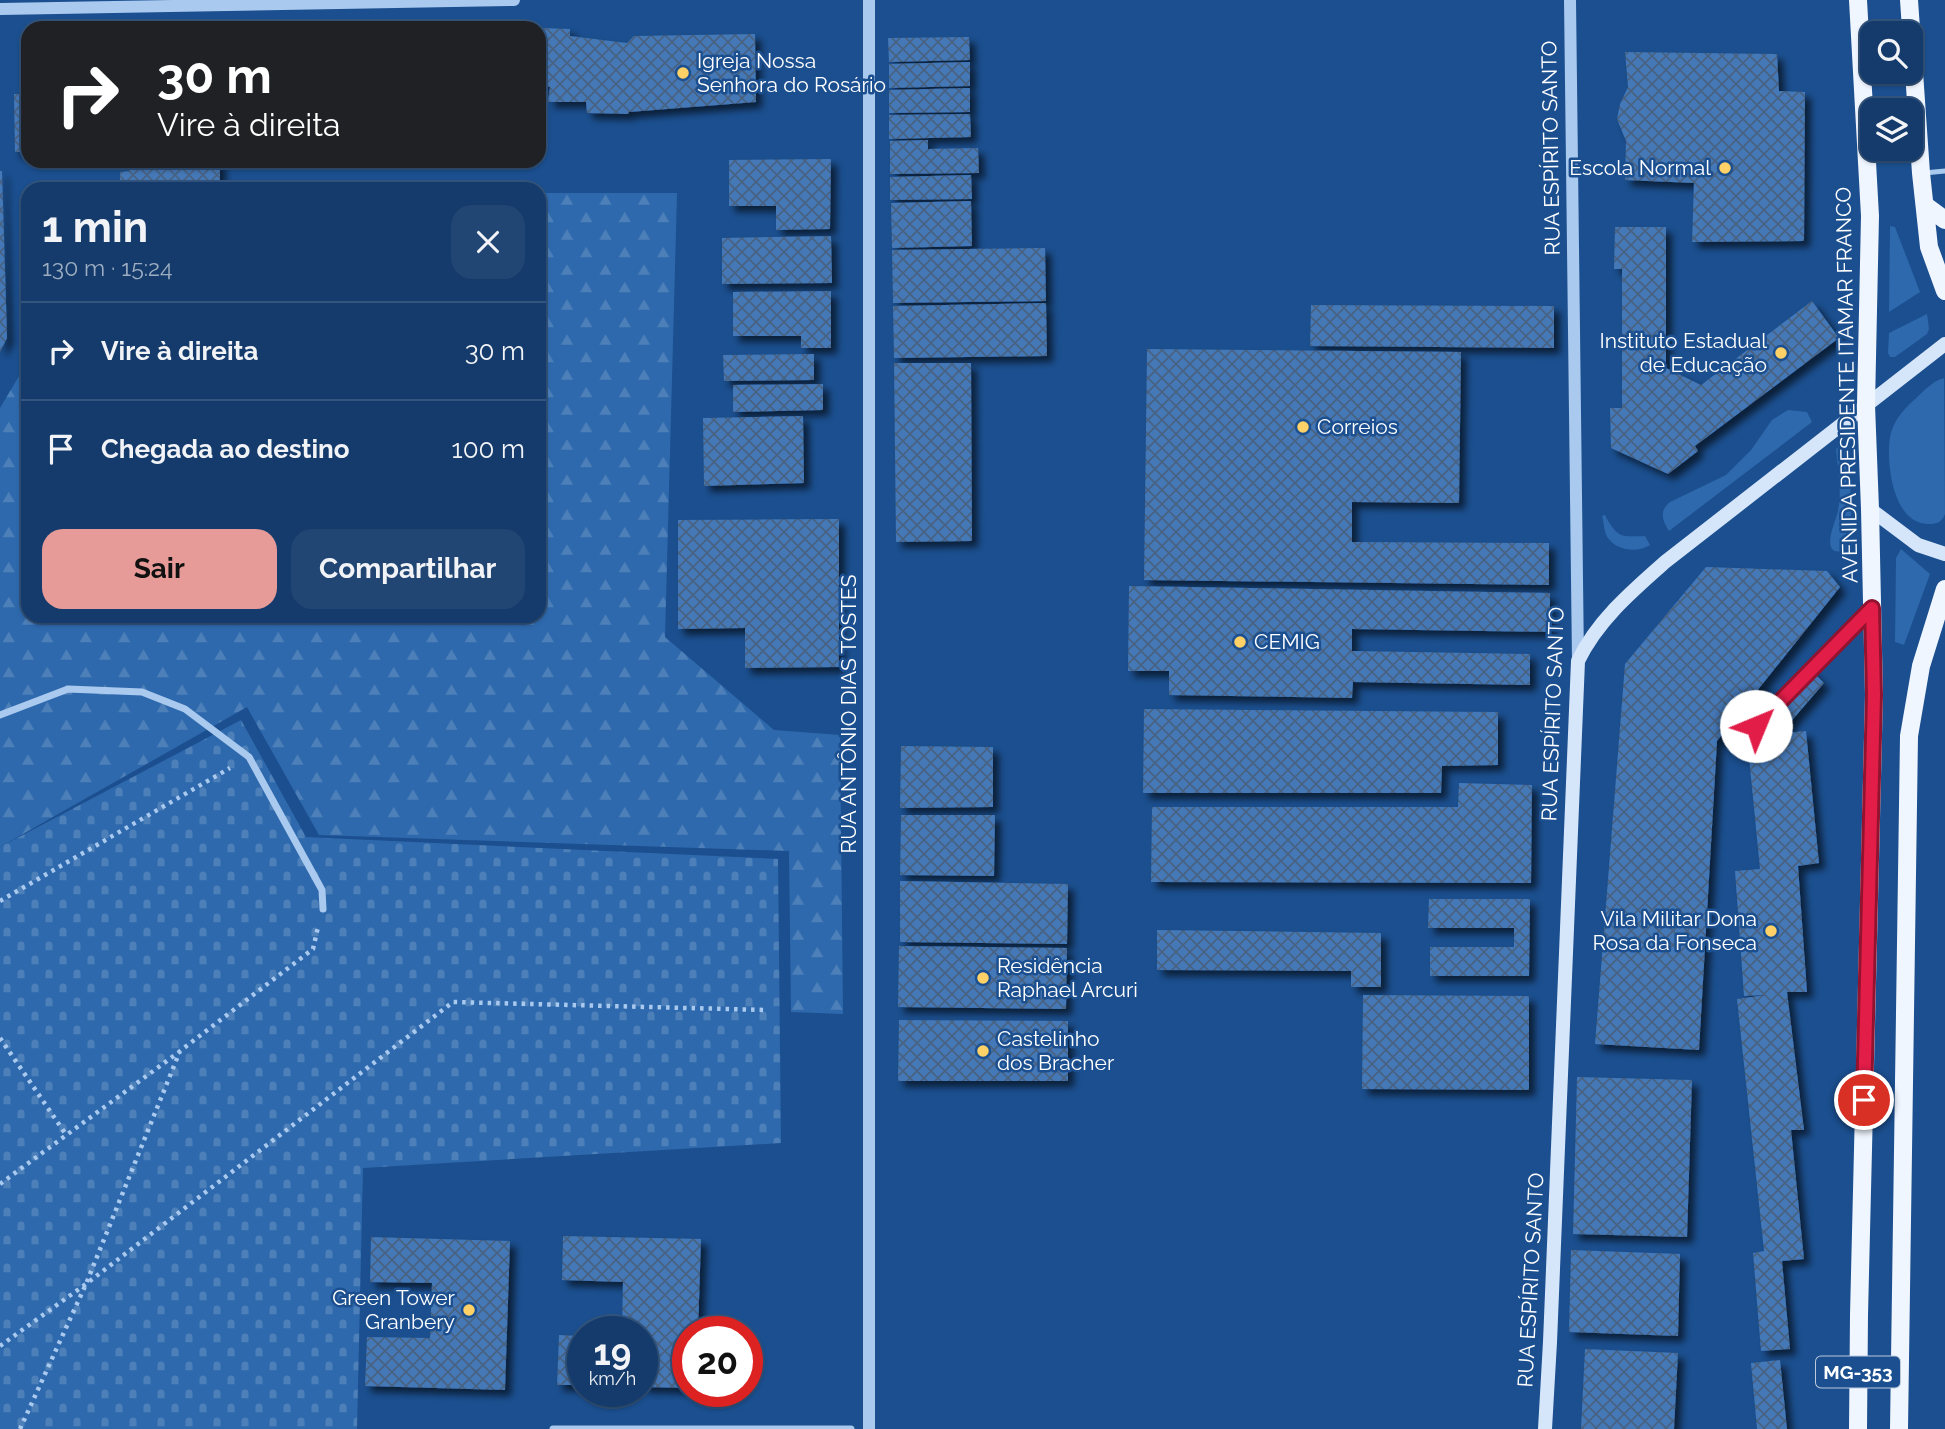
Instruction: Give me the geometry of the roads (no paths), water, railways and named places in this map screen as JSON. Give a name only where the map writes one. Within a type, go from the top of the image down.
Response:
[{"type":"main road","name":"AVENIDA PRESIDENTE ITAMAR FRANCO","points":[[1858,0],[1870,216],[1866,405],[1874,709],[1858,1429]]},
{"type":"main road","points":[[1909,0],[1929,247],[1945,291]]},
{"type":"main road","points":[[1926,206],[1945,220]]},
{"type":"main road","points":[[1578,661],[1587,643],[1631,592],[1665,562],[1945,344]]},
{"type":"main road","points":[[1870,509],[1918,545],[1945,554]]},
{"type":"main road","points":[[1899,1429],[1909,736],[1921,666],[1945,589]]},
{"type":"main road","name":"RUA ESPÍRITO SANTO","points":[[1545,1429],[1578,661]]},
{"type":"street","points":[[0,9],[514,0]]},
{"type":"street","name":"RUA ANTÔNIO DIAS TOSTES","points":[[869,0],[869,1429]]},
{"type":"street","name":"RUA ESPÍRITO SANTO","points":[[1570,0],[1578,661]]},
{"type":"street","points":[[0,715],[68,689],[142,692],[185,709],[249,757],[322,890],[323,909]]},
{"type":"street","points":[[553,1429],[851,1429]]},
{"type":"lane","points":[[1922,173],[1945,171]]},
{"type":"lane","points":[[1737,745],[1872,608]]},
{"type":"place","name":"Igreja Nossa Senhora do Rosário","points":[[683,73]]},
{"type":"place","name":"Escola Normal","points":[[1725,168]]},
{"type":"place","name":"Instituto Estadual de Educação","points":[[1781,353]]},
{"type":"place","name":"Correios","points":[[1303,427]]},
{"type":"place","name":"CEMIG","points":[[1240,642]]},
{"type":"place","name":"Vila Militar Dona Rosa da Fonseca","points":[[1771,931]]},
{"type":"place","name":"Residência Raphael Arcuri","points":[[983,978]]},
{"type":"place","name":"Castelinho dos Bracher","points":[[983,1051]]},
{"type":"place","name":"Green Tower Granbery","points":[[469,1310]]}]
